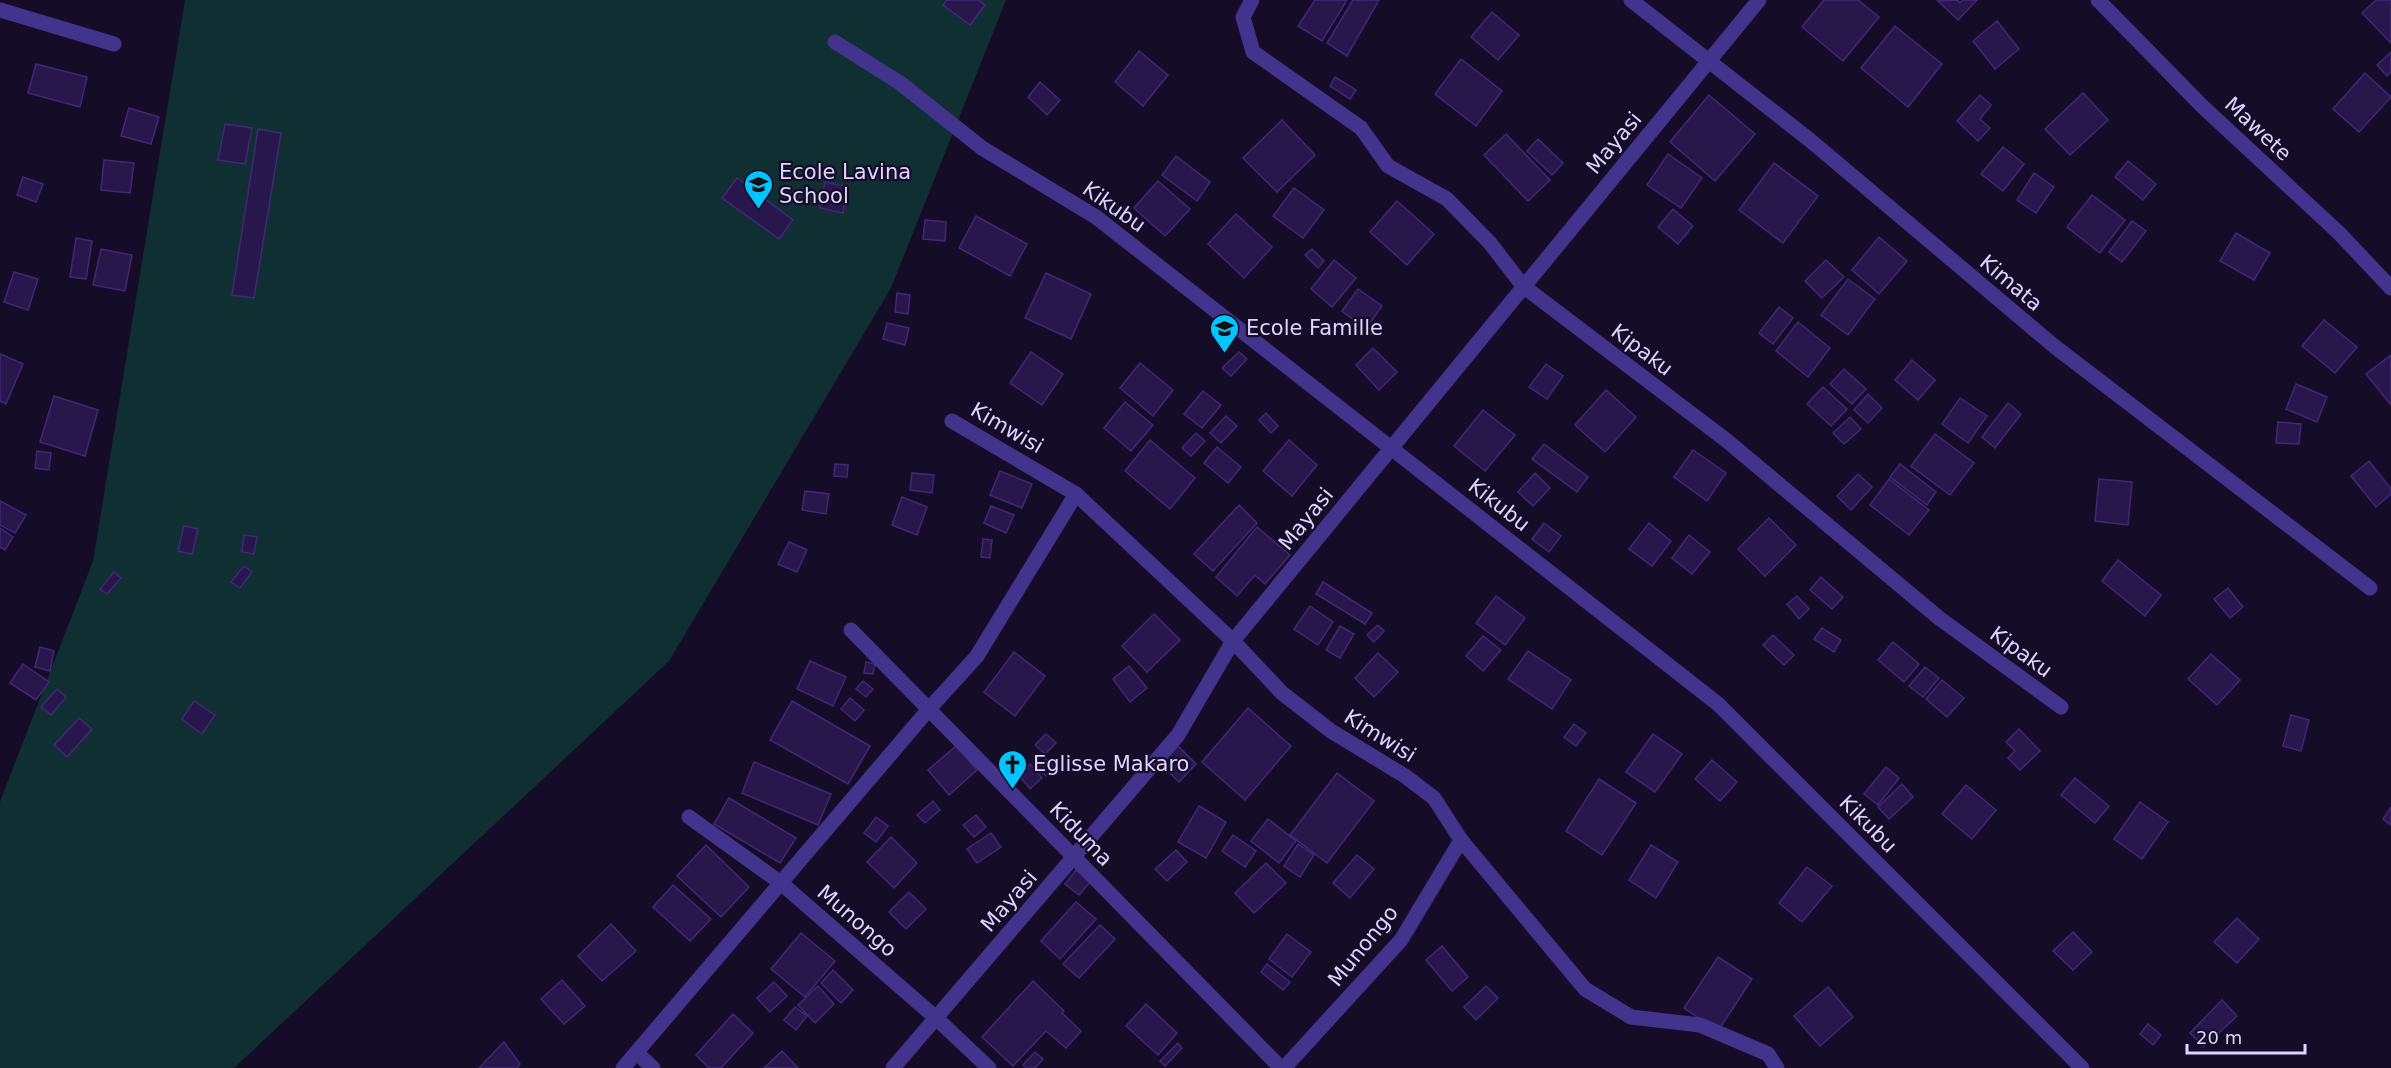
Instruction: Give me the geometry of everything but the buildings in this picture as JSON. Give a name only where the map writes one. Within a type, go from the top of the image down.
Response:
[{"type":"street","name":"Kipaku","points":[[1252,0],[1243,16],[1253,52],[1361,128],[1388,166],[1447,199],[1490,243],[1523,286],[1726,440],[1939,618],[2061,707]]},
{"type":"street","name":"Kimata","points":[[1631,0],[1811,141],[2054,346],[2370,588]]},
{"type":"street","name":"Mayasi","points":[[892,1068],[1178,735],[1233,641],[1759,0]]},
{"type":"street","name":"Mawete","points":[[2098,0],[2202,106],[2339,233],[2391,288]]},
{"type":"street","points":[[0,10],[114,44]]},
{"type":"street","name":"Kikubu","points":[[834,42],[900,83],[982,148],[1096,217],[1718,704],[2082,1068]]},
{"type":"street","name":"Kimwisi","points":[[952,421],[1076,494],[1233,641],[1282,693],[1332,730],[1405,776],[1434,798],[1461,840],[1585,989],[1632,1017],[1700,1025],[1768,1054],[1777,1068]]},
{"type":"street","points":[[623,1068],[929,709],[977,656],[1076,494]]},
{"type":"street","name":"Kiduma","points":[[851,630],[1283,1068]]},
{"type":"street","name":"Munongo","points":[[689,817],[781,883],[936,1018],[989,1068]]},
{"type":"street","name":"Munongo","points":[[1283,1068],[1401,940],[1461,840]]},
{"type":"street","points":[[636,1053],[653,1068]]},
{"type":"green space","points":[[185,0],[1006,0],[891,288],[669,661],[234,1068],[0,1068],[0,802],[93,561]]},
{"type":"place","name":"Ecole Lavina School","points":[[758,210]]},
{"type":"place","name":"Ecole Famille","points":[[1225,354]]},
{"type":"place","name":"Eglisse Makaro","points":[[1012,790]]}]
